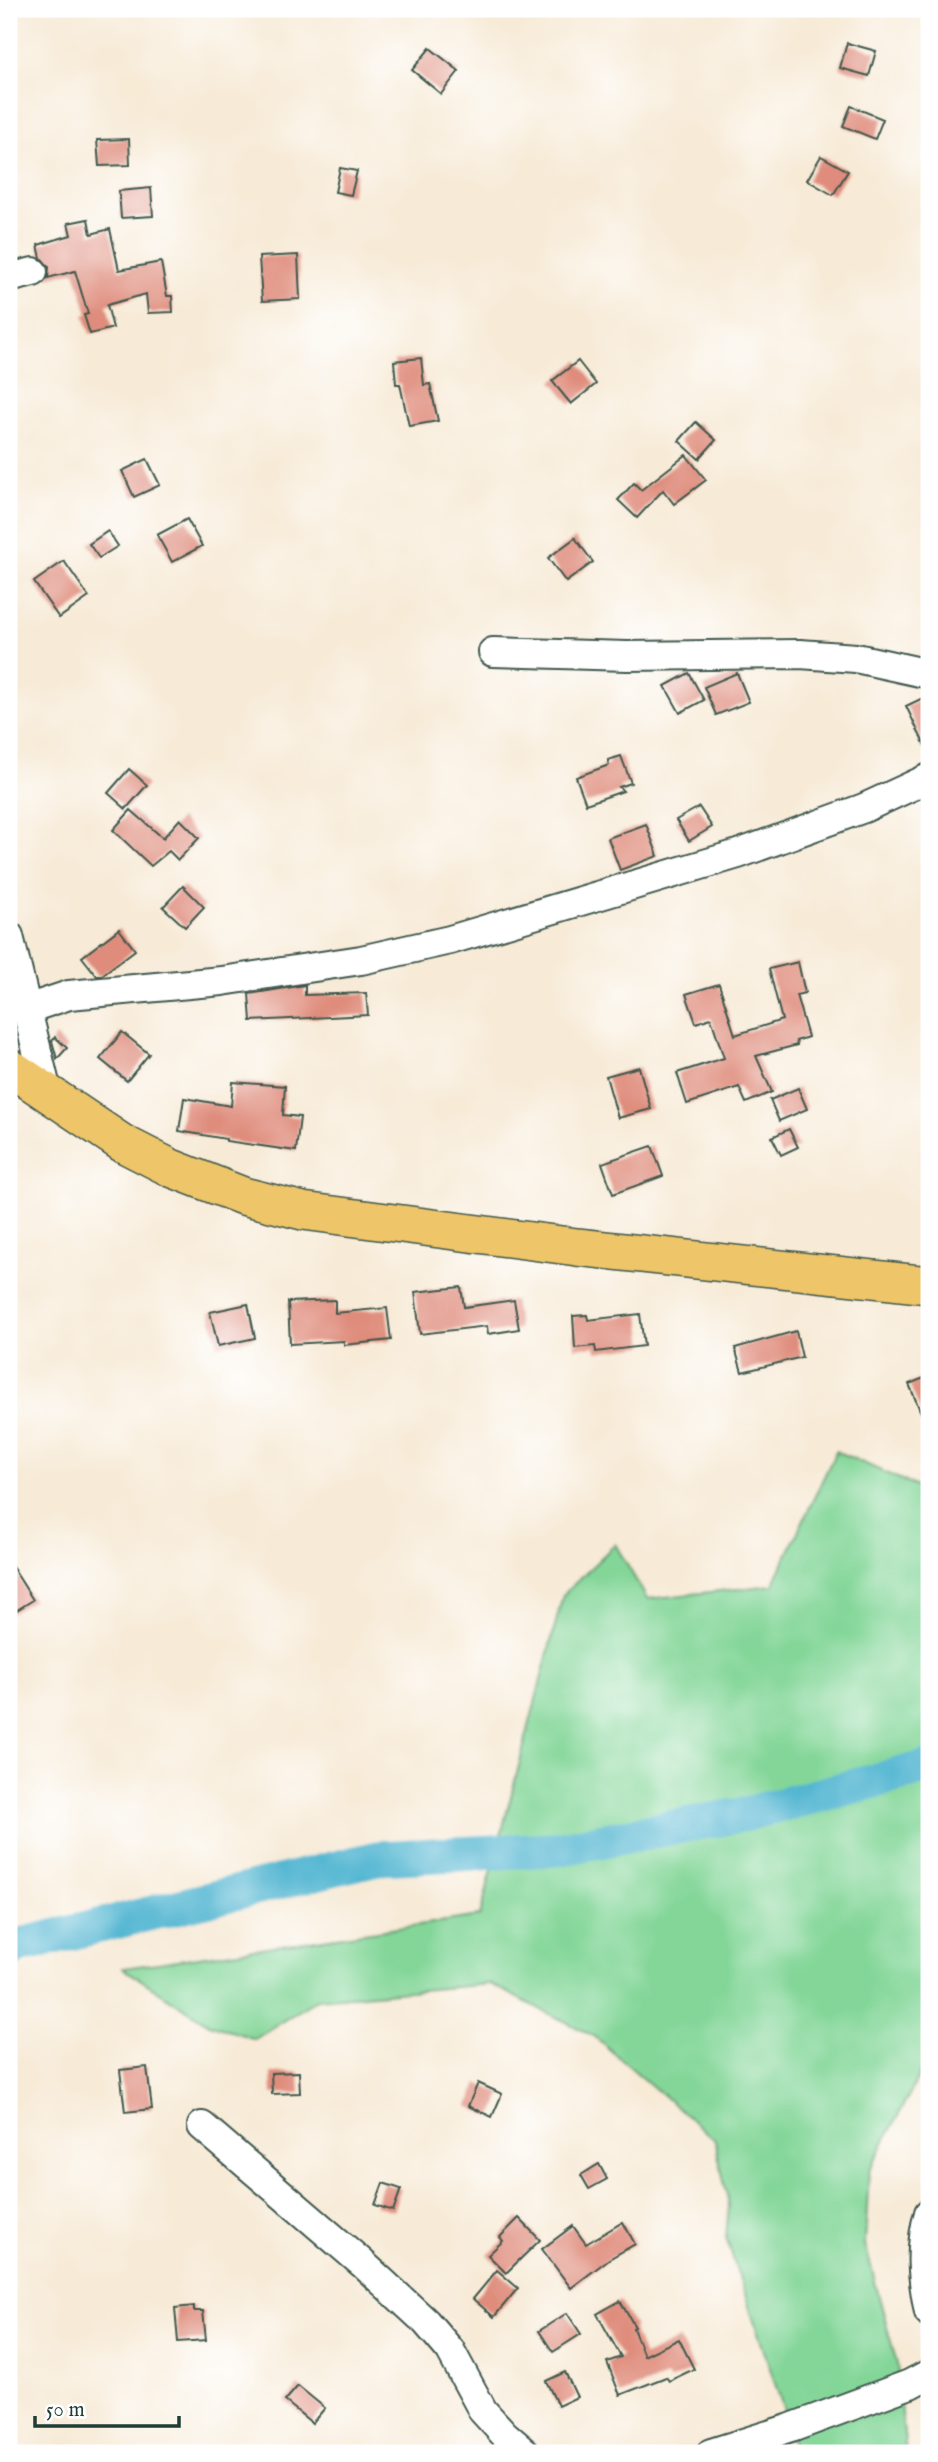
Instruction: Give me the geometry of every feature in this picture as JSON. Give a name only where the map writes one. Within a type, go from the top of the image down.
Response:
[{"type":"main road","points":[[9,1067],[122,1143],[171,1168],[243,1196],[303,1211],[577,1247],[929,1285]]},
{"type":"street","points":[[493,652],[627,656],[800,654],[856,658],[929,674]]},
{"type":"street","points":[[27,1009],[69,995],[235,979],[361,960],[450,940],[738,854],[864,808],[929,778]]},
{"type":"street","points":[[9,936],[47,1091]]},
{"type":"street","points":[[202,2126],[362,2263],[426,2322],[450,2350],[484,2411],[505,2435],[526,2453]]},
{"type":"street","points":[[929,2213],[925,2226],[921,2277],[929,2312]]},
{"type":"street","points":[[714,2453],[910,2384],[929,2374]]},
{"type":"green space","points":[[836,1451],[920,1488],[929,1496],[929,2057],[869,2171],[865,2244],[897,2364],[906,2453],[793,2453],[790,2428],[726,2238],[729,2205],[715,2140],[594,2036],[490,1984],[317,1999],[255,2039],[209,2024],[123,1968],[480,1916],[563,1595],[615,1544],[647,1599],[773,1585]]},
{"type":"building","points":[[847,43],[876,51],[869,76],[840,68]]},
{"type":"building","points":[[430,48],[459,71],[441,94],[412,70]]},
{"type":"building","points":[[851,106],[883,119],[875,139],[843,126]]},
{"type":"building","points":[[129,139],[130,165],[99,166],[97,140]]},
{"type":"building","points":[[821,156],[848,171],[833,195],[807,180]]},
{"type":"building","points":[[340,168],[357,171],[351,195],[335,192]]},
{"type":"building","points":[[151,188],[153,216],[121,218],[119,191]]},
{"type":"building","points":[[88,219],[91,234],[110,229],[119,270],[161,262],[167,296],[172,296],[173,312],[148,313],[146,294],[107,305],[113,328],[90,334],[84,315],[88,314],[75,271],[48,278],[49,267],[41,258],[38,245],[71,235],[68,223]]},
{"type":"building","points":[[298,255],[300,299],[262,301],[259,257]]},
{"type":"building","points":[[421,358],[424,385],[430,384],[438,421],[409,426],[400,384],[396,384],[394,361]]},
{"type":"building","points":[[578,361],[596,384],[571,404],[552,381]]},
{"type":"building","points":[[696,422],[716,440],[699,459],[679,441]]},
{"type":"building","points":[[686,455],[706,480],[674,504],[663,490],[637,518],[618,500],[634,483],[641,490]]},
{"type":"building","points":[[147,459],[160,485],[134,497],[122,471]]},
{"type":"building","points":[[187,519],[202,546],[172,562],[157,535]]},
{"type":"building","points":[[108,531],[118,546],[99,558],[89,544]]},
{"type":"building","points":[[575,538],[593,562],[566,582],[548,558]]},
{"type":"building","points":[[64,561],[89,597],[59,618],[34,582]]},
{"type":"building","points":[[689,673],[704,700],[680,713],[665,686]]},
{"type":"building","points":[[737,673],[749,702],[716,715],[704,687]]},
{"type":"building","points":[[929,695],[929,754],[906,706]]},
{"type":"building","points":[[621,756],[631,783],[619,787],[623,791],[586,804],[576,777],[609,765],[608,760]]},
{"type":"building","points":[[129,769],[147,785],[126,809],[108,793]]},
{"type":"building","points":[[699,807],[712,827],[689,841],[676,820]]},
{"type":"building","points":[[131,810],[163,838],[180,819],[199,838],[178,860],[169,851],[151,866],[113,830]]},
{"type":"building","points":[[646,824],[658,856],[620,870],[608,838]]},
{"type":"building","points":[[183,886],[204,907],[185,927],[163,907]]},
{"type":"building","points":[[119,929],[135,950],[97,976],[82,957]]},
{"type":"building","points":[[798,962],[805,993],[796,995],[808,1037],[796,1041],[797,1045],[756,1056],[772,1092],[746,1103],[739,1087],[687,1104],[677,1073],[724,1058],[711,1018],[696,1023],[686,994],[719,984],[735,1035],[782,1020],[769,969]]},
{"type":"building","points":[[305,985],[305,995],[366,993],[368,1015],[251,1021],[249,994]]},
{"type":"building","points":[[122,1032],[149,1054],[127,1081],[100,1059]]},
{"type":"building","points":[[55,1037],[67,1048],[57,1059],[52,1041]]},
{"type":"building","points":[[639,1067],[651,1109],[618,1118],[606,1076]]},
{"type":"building","points":[[233,1082],[285,1086],[283,1115],[300,1117],[296,1151],[179,1131],[184,1098],[231,1106]]},
{"type":"building","points":[[798,1088],[807,1109],[779,1121],[770,1100]]},
{"type":"building","points":[[789,1129],[798,1147],[781,1155],[772,1137]]},
{"type":"building","points":[[652,1146],[663,1176],[613,1194],[602,1163]]},
{"type":"building","points":[[461,1287],[464,1307],[514,1300],[519,1329],[488,1334],[487,1326],[420,1334],[415,1292]]},
{"type":"building","points":[[335,1300],[335,1313],[387,1308],[391,1340],[344,1345],[344,1341],[290,1344],[288,1302]]},
{"type":"building","points":[[248,1304],[255,1338],[218,1346],[210,1312]]},
{"type":"building","points":[[640,1314],[644,1346],[596,1352],[595,1346],[575,1348],[573,1316],[587,1315],[588,1320]]},
{"type":"building","points":[[796,1331],[802,1357],[742,1372],[735,1348]]},
{"type":"building","points":[[929,1376],[929,1432],[909,1384]]},
{"type":"building","points":[[9,1562],[33,1600],[9,1615]]},
{"type":"building","points":[[147,2067],[152,2109],[125,2112],[120,2070]]},
{"type":"building","points":[[299,2072],[300,2093],[272,2094],[271,2073]]},
{"type":"building","points":[[478,2083],[502,2094],[492,2117],[468,2106]]},
{"type":"building","points":[[599,2164],[607,2179],[589,2189],[581,2175]]},
{"type":"building","points":[[383,2183],[401,2189],[393,2211],[375,2205]]},
{"type":"building","points":[[519,2218],[540,2240],[506,2273],[488,2255],[503,2241],[500,2237]]},
{"type":"building","points":[[623,2222],[635,2244],[609,2259],[571,2288],[542,2249],[573,2226],[586,2244]]},
{"type":"building","points":[[497,2270],[518,2288],[494,2317],[473,2299]]},
{"type":"building","points":[[620,2301],[635,2327],[633,2328],[644,2356],[679,2339],[694,2369],[669,2381],[666,2377],[620,2395],[607,2362],[621,2357],[597,2314]]},
{"type":"building","points":[[194,2306],[194,2311],[203,2311],[206,2340],[178,2342],[175,2308]]},
{"type":"building","points":[[567,2313],[581,2334],[553,2352],[539,2331]]},
{"type":"building","points":[[565,2372],[577,2397],[558,2406],[546,2381]]},
{"type":"building","points":[[298,2386],[325,2408],[312,2423],[285,2401]]},
{"type":"waterway","points":[[9,1952],[17,1946],[377,1858],[556,1849],[746,1814],[929,1767]]}]
